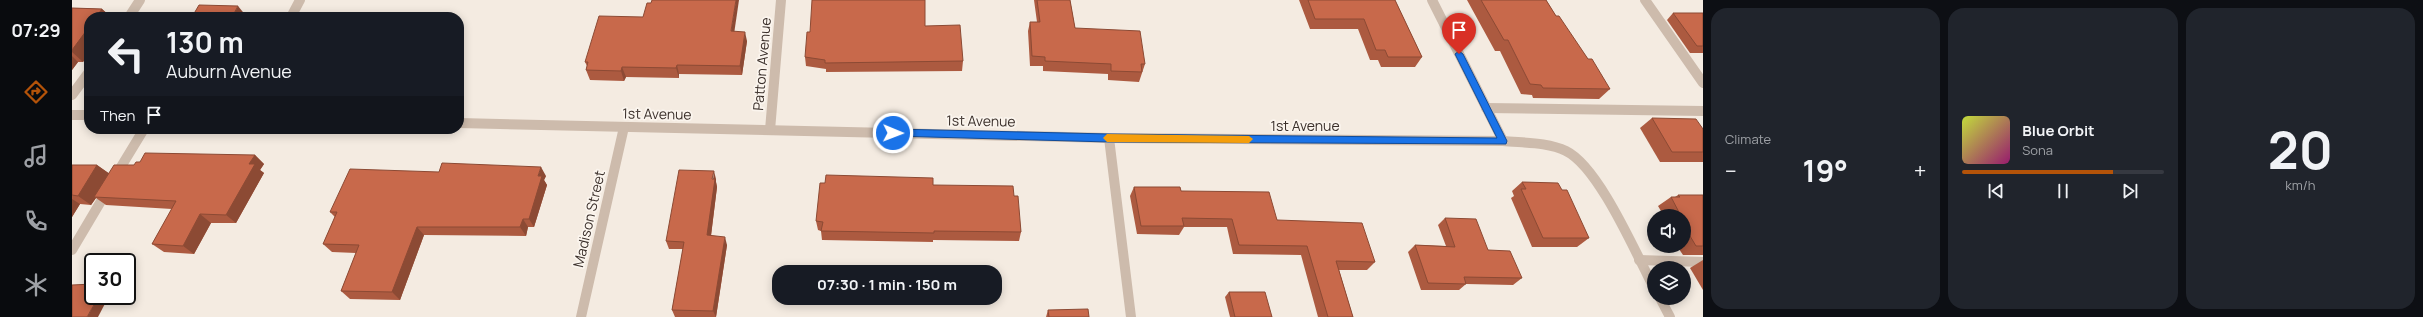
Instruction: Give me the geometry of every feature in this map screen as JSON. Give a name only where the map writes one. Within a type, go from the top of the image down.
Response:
[{"type":"street","points":[[132,12],[140,0]]},
{"type":"street","points":[[294,12],[300,0]]},
{"type":"street","name":"Patton Avenue","points":[[770,130],[782,0]]},
{"type":"street","points":[[1432,0],[1503,141]]},
{"type":"street","points":[[1645,0],[1703,84]]},
{"type":"street","points":[[72,95],[84,79]]},
{"type":"street","points":[[1486,108],[1703,111]]},
{"type":"street","points":[[72,115],[84,115]]},
{"type":"street","name":"1st Avenue","points":[[464,123],[1109,138],[1503,141],[1544,146],[1567,152],[1584,165],[1598,186],[1647,275]]},
{"type":"street","name":"Madison Street","points":[[581,317],[624,128]]},
{"type":"street","points":[[72,250],[141,134]]},
{"type":"street","points":[[1109,138],[1131,317]]},
{"type":"street","points":[[1639,260],[1703,262]]},
{"type":"street","points":[[1664,305],[1670,317]]},
{"type":"building","points":[[652,0],[736,0],[731,31],[745,32],[740,66],[677,65],[676,68],[622,67],[621,71],[586,70],[588,62],[585,62],[599,16],[643,17],[647,3],[651,3]]},
{"type":"building","points":[[812,0],[925,0],[925,26],[960,25],[963,61],[825,63],[825,60],[805,57],[807,32],[810,32]]},
{"type":"building","points":[[1037,0],[1070,0],[1075,28],[1140,31],[1145,64],[1141,64],[1142,72],[1111,71],[1111,64],[1045,61],[1045,57],[1032,56],[1030,22],[1040,22]]},
{"type":"building","points":[[1308,0],[1395,0],[1422,57],[1388,57],[1385,50],[1376,50],[1364,19],[1315,19]]},
{"type":"building","points":[[1481,0],[1546,0],[1556,16],[1559,16],[1588,59],[1592,59],[1610,89],[1543,88],[1541,85],[1530,84],[1508,40],[1504,40]]},
{"type":"building","points":[[199,5],[238,6],[235,12],[195,12]]},
{"type":"building","points":[[72,8],[102,9],[100,12],[84,12],[84,34],[72,50]]},
{"type":"building","points":[[1673,13],[1703,13],[1703,46],[1697,46]]},
{"type":"building","points":[[1652,118],[1696,119],[1703,129],[1703,152],[1672,152]]},
{"type":"building","points":[[145,153],[255,155],[249,164],[255,164],[226,215],[200,214],[183,246],[152,244],[176,201],[94,197],[114,165],[134,165],[136,162],[140,162]]},
{"type":"building","points":[[442,163],[541,167],[538,176],[542,176],[529,219],[523,219],[520,227],[417,227],[392,292],[341,291],[359,245],[323,244],[337,212],[330,212],[350,169],[439,172]]},
{"type":"building","points":[[72,165],[97,165],[78,196],[72,195]]},
{"type":"building","points":[[679,170],[714,171],[712,179],[715,179],[707,235],[725,237],[713,311],[672,310],[684,242],[666,241]]},
{"type":"building","points":[[826,175],[933,178],[933,185],[1013,186],[1014,196],[1018,196],[1021,232],[934,231],[934,233],[821,231],[823,222],[816,221],[820,183],[825,183]]},
{"type":"building","points":[[1522,182],[1558,183],[1562,190],[1567,190],[1589,238],[1543,238],[1521,189],[1526,189]]},
{"type":"building","points":[[1134,187],[1180,187],[1181,191],[1269,192],[1277,220],[1362,223],[1375,262],[1336,261],[1353,317],[1328,317],[1307,246],[1239,245],[1232,219],[1182,218],[1184,226],[1141,226]]},
{"type":"building","points":[[1678,195],[1703,195],[1703,246],[1696,246],[1691,238],[1691,209],[1677,209],[1671,197],[1680,197]]},
{"type":"building","points":[[1445,218],[1476,219],[1488,250],[1510,251],[1522,278],[1464,277],[1466,284],[1428,283],[1415,245],[1455,247]]},
{"type":"building","points":[[84,284],[84,305],[94,305],[87,317],[72,317],[72,285]]},
{"type":"building","points":[[1229,292],[1265,292],[1272,317],[1235,317]]},
{"type":"building","points":[[1088,309],[1089,317],[1049,317],[1048,310]]},
{"type":"slow traffic","points":[[1107,138],[1249,139]]},
{"type":"route","points":[[893,133],[1109,138],[1503,141],[1459,54]]}]
